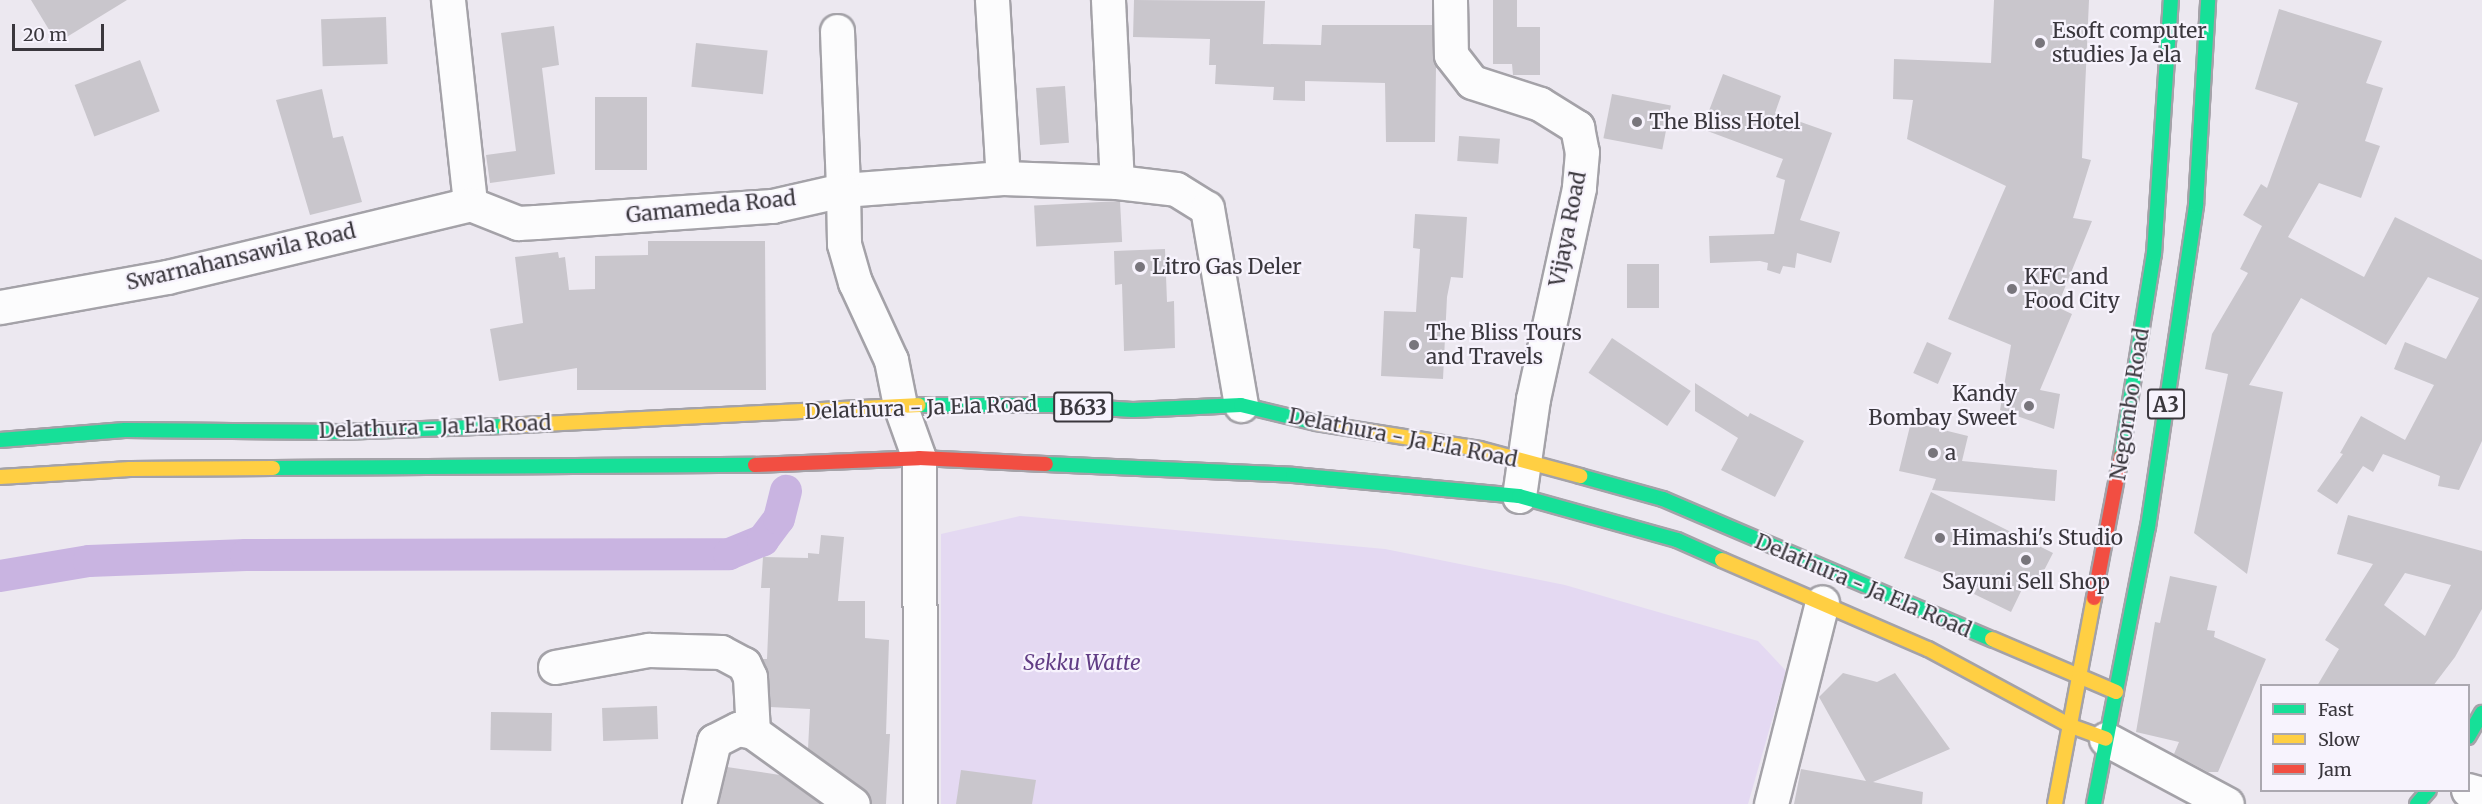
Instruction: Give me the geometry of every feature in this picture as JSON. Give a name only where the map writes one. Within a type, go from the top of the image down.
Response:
[{"type":"main road","name":"Negombo Road","points":[[2055,804],[2081,678],[2154,254],[2171,0]]},
{"type":"main road","name":"Negombo Road","points":[[2094,804],[2148,527],[2196,205],[2208,0]]},
{"type":"main road","name":"Delathura - Ja Ela Road","points":[[0,440],[125,430],[340,432],[530,425],[900,405],[1052,405],[1133,410],[1241,405],[1300,420],[1480,449],[1663,499],[2116,692]]},
{"type":"main road","name":"Delathura - Ja Ela Road","points":[[0,477],[130,469],[774,465],[919,458],[1293,475],[1519,496],[1677,540],[1928,649],[2071,726],[2106,739]]},
{"type":"main road","points":[[2470,735],[2482,713]]},
{"type":"main road","points":[[2418,804],[2427,792]]},
{"type":"street","points":[[448,0],[476,206]]},
{"type":"street","points":[[992,0],[1003,178]]},
{"type":"street","points":[[1108,0],[1117,182]]},
{"type":"street","name":"Vijaya Road","points":[[1450,0],[1452,55],[1472,82],[1540,104],[1577,127],[1582,152],[1579,188],[1533,399],[1519,496]]},
{"type":"street","points":[[837,31],[844,244],[855,282],[891,360],[900,405],[919,458],[920,804]]},
{"type":"street","name":"Gamameda Road","points":[[476,206],[518,223],[772,206],[843,190],[1003,178],[1117,182],[1176,189],[1207,208],[1241,405]]},
{"type":"street","name":"Swarnahansawila Road","points":[[0,307],[167,277],[476,206]]},
{"type":"street","points":[[1771,804],[1822,602]]},
{"type":"street","points":[[555,667],[649,650],[721,652],[744,664],[750,677],[753,732]]},
{"type":"street","points":[[699,804],[714,741],[738,729],[753,732],[853,804]]},
{"type":"street","points":[[2106,739],[2227,804]]},
{"type":"green space","name":"Sekku Watte","points":[[1020,516],[1385,549],[1565,585],[1758,641],[1786,671],[1748,804],[941,804],[941,534]]},
{"type":"building","points":[[31,0],[127,0],[57,43]]},
{"type":"building","points":[[1134,0],[1265,1],[1263,44],[1321,45],[1322,25],[1432,25],[1436,67],[1435,142],[1386,142],[1385,83],[1305,81],[1305,101],[1273,100],[1274,87],[1215,84],[1216,65],[1209,65],[1210,39],[1133,37]]},
{"type":"building","points":[[1493,0],[1517,0],[1517,27],[1540,27],[1540,75],[1513,75],[1512,64],[1493,64]]},
{"type":"building","points":[[1994,0],[2089,0],[2082,158],[2091,160],[2073,218],[2092,221],[2057,307],[2072,314],[2040,390],[2060,394],[2054,429],[2000,410],[2011,345],[1948,319],[2006,186],[1907,139],[1913,100],[1893,99],[1894,59],[1991,63]]},
{"type":"building","points":[[2279,9],[2382,41],[2366,83],[2383,88],[2365,141],[2380,146],[2361,198],[2319,183],[2288,237],[2364,277],[2395,217],[2482,260],[2482,441],[2459,490],[2438,486],[2440,476],[2383,454],[2373,472],[2363,466],[2337,504],[2317,491],[2343,454],[2340,453],[2361,416],[2405,440],[2434,385],[2394,369],[2405,342],[2446,359],[2479,298],[2428,277],[2386,345],[2301,298],[2249,385],[2283,392],[2247,574],[2194,533],[2228,374],[2205,369],[2212,334],[2248,273],[2240,269],[2262,226],[2243,215],[2261,184],[2267,188],[2298,103],[2255,89]]},
{"type":"building","points":[[386,17],[388,64],[323,66],[321,19]]},
{"type":"building","points":[[554,26],[559,65],[542,68],[555,174],[490,183],[486,155],[516,151],[501,33]]},
{"type":"building","points":[[696,43],[768,51],[763,94],[691,87]]},
{"type":"building","points":[[140,60],[160,111],[94,136],[75,85]]},
{"type":"building","points":[[1723,74],[1781,96],[1775,113],[1832,133],[1800,220],[1840,232],[1831,263],[1797,253],[1795,268],[1783,266],[1780,274],[1767,270],[1768,263],[1760,261],[1710,263],[1709,236],[1774,234],[1785,180],[1776,177],[1783,159],[1702,129]]},
{"type":"building","points":[[1065,86],[1069,143],[1040,145],[1036,88]]},
{"type":"building","points":[[322,89],[333,138],[343,136],[362,202],[310,215],[276,100]]},
{"type":"building","name":"The Bliss Hotel","points":[[1612,94],[1671,105],[1662,150],[1603,138]]},
{"type":"building","points":[[595,97],[647,97],[647,170],[595,170]]},
{"type":"building","points":[[1459,136],[1500,139],[1498,164],[1457,161]]},
{"type":"building","points":[[1120,201],[1122,242],[1036,246],[1034,206]]},
{"type":"building","points":[[1415,214],[1467,217],[1463,278],[1451,277],[1447,297],[1443,379],[1381,376],[1384,311],[1416,312],[1420,249],[1413,248]]},
{"type":"building","points":[[648,241],[765,241],[766,390],[577,390],[577,368],[499,381],[490,329],[523,323],[515,257],[558,252],[559,258],[565,257],[569,290],[595,289],[595,256],[648,255]]},
{"type":"building","points":[[1165,249],[1167,302],[1174,301],[1175,348],[1124,351],[1122,284],[1115,285],[1114,251]]},
{"type":"building","points":[[1627,264],[1659,264],[1659,308],[1627,308]]},
{"type":"building","points":[[1612,338],[1691,391],[1667,426],[1589,373]]},
{"type":"building","points":[[1927,342],[1952,353],[1938,384],[1913,373]]},
{"type":"building","points":[[1695,383],[1748,417],[1750,413],[1804,441],[1775,497],[1721,470],[1738,438],[1695,411]]},
{"type":"building","points":[[1911,422],[1968,436],[1962,461],[2057,470],[2055,501],[1932,490],[1936,479],[1899,471]]},
{"type":"building","points":[[1931,492],[2053,553],[2036,586],[2026,581],[2011,612],[1974,594],[1978,587],[1904,558]]},
{"type":"building","points":[[2348,515],[2482,551],[2482,609],[2455,657],[2435,684],[2318,684],[2339,649],[2325,640],[2373,564],[2337,554]],"holes":[[[2405,573],[2451,585],[2425,636],[2384,605]]]},
{"type":"building","points":[[821,535],[844,537],[838,601],[865,601],[865,638],[889,640],[886,734],[890,734],[886,804],[871,804],[864,789],[808,749],[810,709],[770,707],[769,676],[762,659],[767,659],[770,588],[761,588],[763,557],[808,558],[808,553],[819,554]]},
{"type":"building","points":[[2170,576],[2217,586],[2207,630],[2215,631],[2214,637],[2266,659],[2218,772],[2208,772],[2174,754],[2179,742],[2136,732],[2155,622],[2160,623]]},
{"type":"building","points":[[1843,673],[1877,682],[1895,673],[1950,749],[1873,782],[1923,792],[1922,804],[1794,804],[1801,769],[1866,781],[1819,697]]},
{"type":"building","points":[[657,706],[658,739],[603,741],[602,708]]},
{"type":"building","points":[[491,712],[552,713],[551,751],[490,750]]},
{"type":"building","points":[[727,767],[780,775],[821,804],[718,804]]},
{"type":"building","points":[[961,770],[1036,780],[1032,804],[956,804]]},
{"type":"waterway","points":[[0,576],[89,561],[246,555],[729,554],[763,540],[779,519],[786,491]]},
{"type":"traffic: fast","points":[[2121,457],[2154,254],[2171,0]]},
{"type":"traffic: fast","points":[[2094,804],[2148,527],[2196,205],[2208,0]]},
{"type":"traffic: fast","points":[[918,405],[1052,405],[1133,410],[1241,405],[1316,423]]},
{"type":"traffic: fast","points":[[0,440],[125,430],[340,432],[505,426]]},
{"type":"traffic: fast","points":[[1046,464],[1293,475],[1519,496],[1677,540],[1722,560]]},
{"type":"traffic: fast","points":[[273,468],[755,465]]},
{"type":"traffic: fast","points":[[1580,476],[1663,499],[1992,639]]},
{"type":"traffic: fast","points":[[2470,734],[2482,713]]},
{"type":"traffic: fast","points":[[2417,804],[2427,792]]},
{"type":"traffic: slow","points":[[505,426],[918,405]]},
{"type":"traffic: slow","points":[[1316,423],[1480,449],[1580,476]]},
{"type":"traffic: slow","points":[[0,477],[130,469],[273,468]]},
{"type":"traffic: slow","points":[[1722,560],[1928,649],[2071,726],[2106,739]]},
{"type":"traffic: slow","points":[[2055,804],[2094,598]]},
{"type":"traffic: slow","points":[[1992,639],[2116,692]]},
{"type":"traffic: jam","points":[[2094,598],[2121,457]]},
{"type":"traffic: jam","points":[[755,465],[919,458],[1046,464]]},
{"type":"place","name":"Esoft computer studies Ja ela","points":[[2040,43]]},
{"type":"place","name":"The Bliss Hotel","points":[[1637,122]]},
{"type":"place","name":"Litro Gas Deler","points":[[1140,267]]},
{"type":"place","name":"KFC and Food City","points":[[2012,289]]},
{"type":"place","name":"The Bliss Tours and Travels","points":[[1414,345]]},
{"type":"place","name":"Kandy Bombay Sweet","points":[[2029,406]]},
{"type":"place","name":"a","points":[[1933,453]]},
{"type":"place","name":"Himashi's Studio","points":[[1940,538]]},
{"type":"place","name":"Sayuni Sell Shop","points":[[2026,560]]}]
